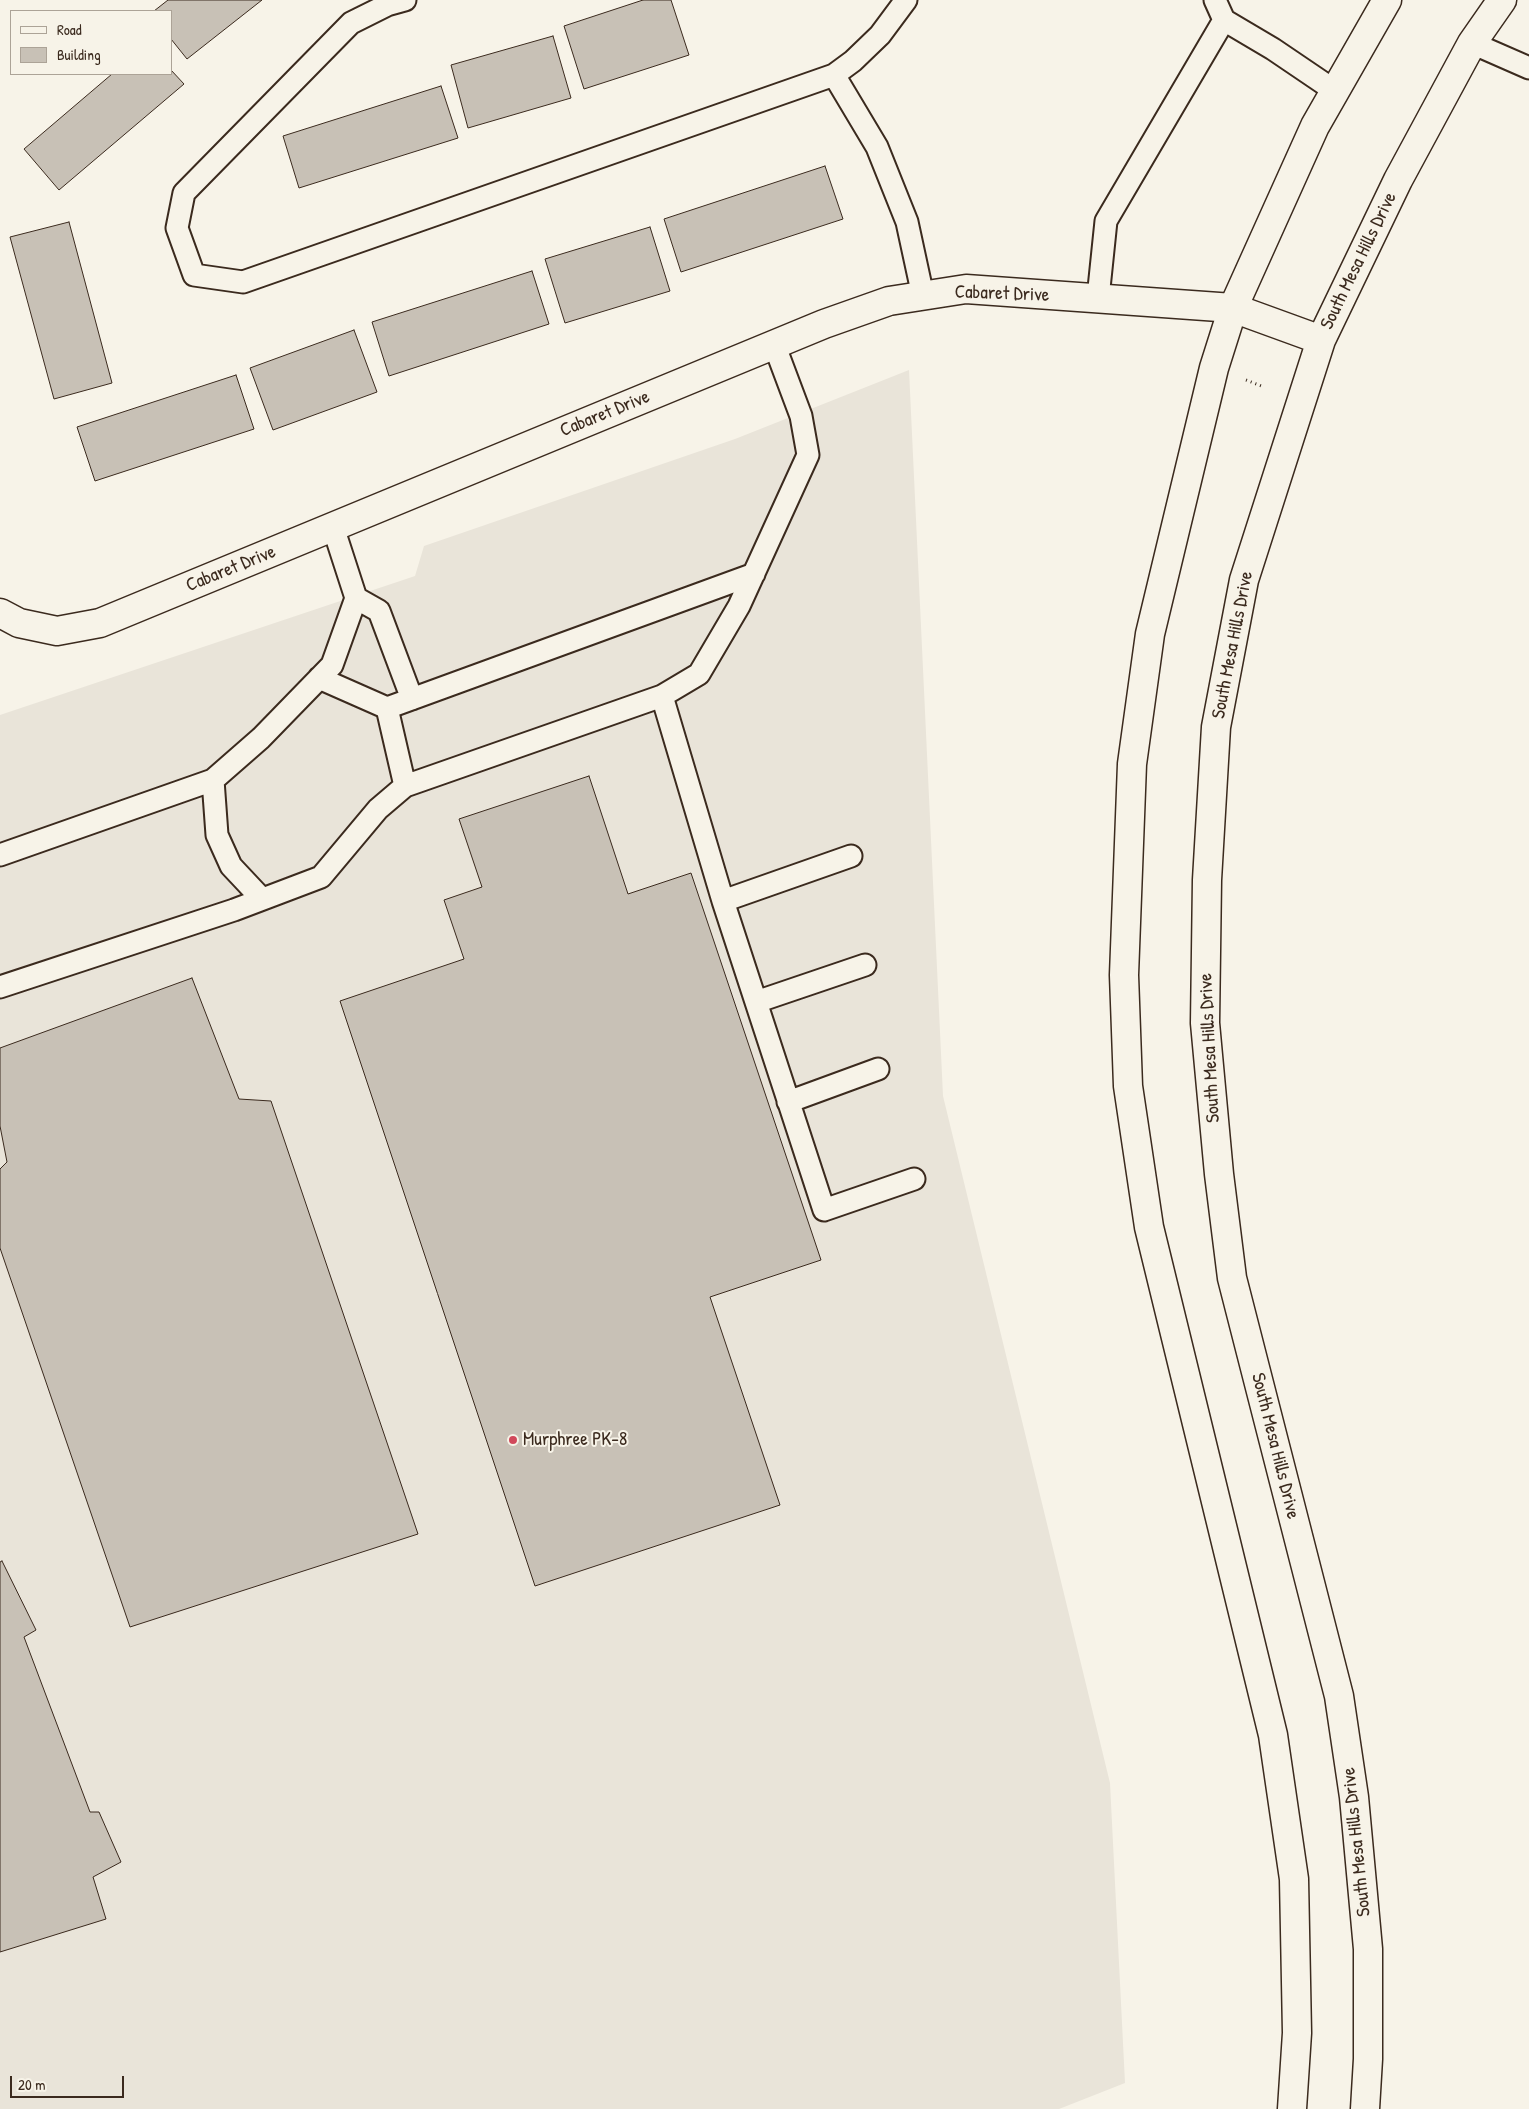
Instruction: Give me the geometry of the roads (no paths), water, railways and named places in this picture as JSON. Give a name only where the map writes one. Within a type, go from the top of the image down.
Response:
[{"type":"street","points":[[1292,2109],[1297,2033],[1294,1879],[1275,1744],[1149,1227],[1128,1086],[1124,976],[1132,764],[1150,634],[1214,368],[1233,308],[1315,126],[1387,0]]},
{"type":"street","name":"South Mesa Hills Drive","points":[[1365,2109],[1368,2059],[1368,1949],[1354,1797],[1339,1696],[1232,1278],[1219,1174],[1205,1023],[1207,880],[1216,727],[1244,580],[1321,340],[1398,180],[1472,43],[1502,0]]},
{"type":"street","name":"Cabaret Drive","points":[[0,613],[19,623],[57,632],[100,623],[774,344],[889,301],[966,289],[1233,308],[1321,340]]},
{"type":"lane","points":[[405,0],[387,5],[352,23],[184,193],[176,228],[194,276],[243,282],[834,75],[853,61],[880,35],[906,0]]},
{"type":"lane","points":[[1215,0],[1224,20],[1273,49],[1335,91]]},
{"type":"lane","points":[[1098,298],[1106,220],[1224,20]]},
{"type":"lane","points":[[1472,43],[1529,68]]},
{"type":"lane","points":[[834,75],[878,147],[908,222],[923,296]]},
{"type":"lane","points":[[0,988],[262,899],[321,877],[378,809],[405,786],[662,696],[699,674],[754,574],[808,456],[802,416],[774,344]]},
{"type":"lane","points":[[0,855],[213,780],[261,738],[332,664],[356,598],[333,527]]},
{"type":"lane","points":[[319,678],[387,708],[754,574]]},
{"type":"lane","points":[[356,598],[379,611],[412,698]]},
{"type":"lane","points":[[662,696],[724,901],[824,1210],[914,1179]]},
{"type":"lane","points":[[387,708],[405,786]]},
{"type":"lane","points":[[213,780],[217,835],[231,866],[262,899]]},
{"type":"lane","points":[[724,901],[852,856]]},
{"type":"lane","points":[[756,1002],[865,965]]},
{"type":"lane","points":[[788,1102],[878,1069]]},
{"type":"place","name":"Murphree PK-8","points":[[513,1440]]}]
